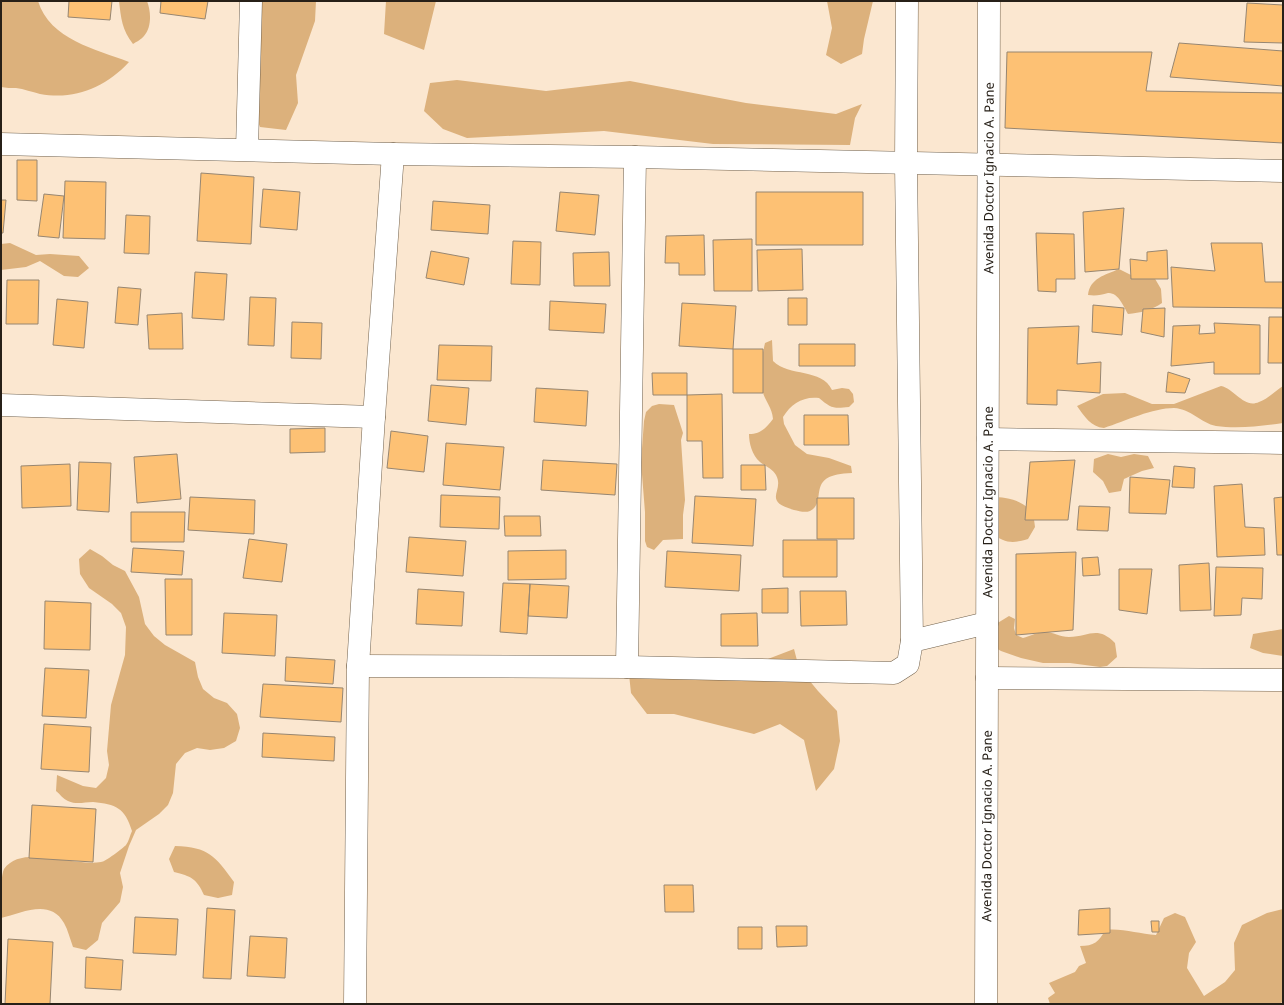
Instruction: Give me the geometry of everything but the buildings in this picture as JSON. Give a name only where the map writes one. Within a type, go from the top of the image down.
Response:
[{"type":"street","points":[[247,149],[251,1]]},
{"type":"street","points":[[358,666],[627,667],[894,673],[908,664],[912,641],[906,163],[907,1]]},
{"type":"street","name":"Avenida Doctor Ignacio A. Pane","points":[[986,1004],[990,165],[989,1]]},
{"type":"street","points":[[1,144],[247,149],[393,154],[635,157],[1283,171]]},
{"type":"street","points":[[355,1004],[358,666],[393,154]]},
{"type":"street","points":[[627,667],[635,157]]},
{"type":"street","points":[[1,405],[374,417]]},
{"type":"street","points":[[988,439],[1283,443]]},
{"type":"street","points":[[912,641],[987,623]]},
{"type":"street","points":[[987,678],[1283,680]]},
{"type":"shaded area","points":[[1,1],[38,1],[44,14],[63,34],[89,47],[129,62],[110,79],[100,85],[77,93],[65,95],[40,94],[19,88],[1,87]]},
{"type":"shaded area","points":[[119,1],[147,1],[150,14],[150,24],[143,37],[133,44],[124,29]]},
{"type":"shaded area","points":[[252,1],[316,1],[315,21],[296,75],[298,103],[286,130],[260,127],[250,102]]},
{"type":"shaded area","points":[[386,1],[436,1],[424,50],[384,34]]},
{"type":"shaded area","points":[[827,1],[873,1],[862,54],[841,64],[826,55],[832,28]]},
{"type":"shaded area","points":[[457,80],[546,91],[630,81],[746,103],[836,114],[862,104],[855,118],[850,145],[713,144],[604,131],[467,138],[443,129],[424,111],[430,83]]},
{"type":"shaded area","points":[[10,243],[36,255],[50,254],[79,256],[89,268],[78,277],[64,276],[40,261],[26,267],[1,270],[1,244]]},
{"type":"shaded area","points":[[1119,269],[1131,275],[1154,277],[1161,289],[1162,303],[1146,311],[1128,314],[1118,297],[1112,293],[1088,295],[1089,289],[1095,281],[1104,275]]},
{"type":"shaded area","points":[[772,340],[773,361],[780,366],[821,378],[832,390],[842,388],[849,389],[853,394],[854,402],[849,407],[836,408],[826,404],[819,398],[808,398],[798,402],[790,408],[783,417],[784,424],[795,445],[807,454],[829,458],[851,466],[852,473],[827,478],[822,483],[818,501],[815,507],[808,512],[802,512],[784,507],[779,503],[776,499],[778,481],[775,473],[757,459],[750,445],[749,434],[757,433],[763,430],[773,419],[763,393],[761,374],[765,343]]},
{"type":"shaded area","points":[[1221,386],[1231,391],[1244,401],[1254,403],[1265,399],[1283,386],[1283,423],[1241,427],[1216,426],[1191,413],[1174,408],[1148,412],[1104,428],[1095,426],[1085,417],[1077,406],[1103,394],[1125,393],[1152,404],[1174,404]]},
{"type":"shaded area","points":[[659,404],[674,405],[683,433],[681,440],[685,500],[683,515],[683,539],[663,540],[654,550],[647,547],[645,541],[645,512],[641,462],[646,412],[652,406]]},
{"type":"shaded area","points":[[1108,454],[1121,457],[1134,454],[1148,456],[1154,468],[1142,471],[1124,479],[1121,491],[1109,493],[1103,481],[1093,472],[1094,459]]},
{"type":"shaded area","points":[[996,497],[1016,501],[1033,512],[1035,527],[1028,539],[1017,542],[1009,542],[1000,539],[991,533]]},
{"type":"shaded area","points":[[90,549],[113,565],[125,571],[139,597],[145,624],[154,636],[165,645],[195,662],[198,677],[203,689],[214,698],[227,703],[237,714],[240,728],[236,741],[224,748],[210,750],[197,748],[185,753],[176,764],[173,793],[168,805],[159,814],[136,830],[120,873],[123,887],[120,902],[102,923],[98,940],[86,950],[73,947],[64,923],[58,915],[51,911],[35,909],[1,918],[1,885],[4,869],[12,861],[35,857],[90,863],[101,862],[118,852],[126,845],[132,831],[123,812],[114,806],[93,802],[71,802],[56,791],[57,775],[83,786],[96,788],[106,778],[109,765],[107,751],[111,705],[125,655],[126,627],[121,613],[112,604],[89,588],[80,574],[79,559]]},
{"type":"shaded area","points":[[1009,616],[1015,619],[1014,628],[1016,635],[1023,638],[1045,632],[1069,637],[1093,633],[1103,634],[1115,643],[1117,657],[1107,666],[1100,667],[1070,663],[1043,663],[1021,658],[1001,651],[994,647],[996,624]]},
{"type":"shaded area","points":[[1283,629],[1283,656],[1263,653],[1250,648],[1253,634]]},
{"type":"shaded area","points":[[794,649],[799,668],[837,711],[840,741],[834,769],[816,791],[804,740],[780,724],[754,734],[674,714],[647,714],[631,693],[628,665],[734,672]]},
{"type":"shaded area","points":[[175,846],[196,848],[204,851],[216,859],[234,882],[232,895],[218,898],[204,895],[199,885],[193,879],[174,872],[169,859]]},
{"type":"shaded area","points":[[1283,909],[1283,1001],[1280,1004],[1050,1004],[1048,998],[1055,993],[1049,983],[1075,972],[1079,966],[1086,963],[1080,946],[1089,945],[1096,942],[1101,938],[1105,930],[1118,930],[1156,935],[1164,918],[1175,913],[1185,917],[1196,942],[1189,953],[1187,968],[1204,996],[1225,982],[1235,970],[1234,943],[1242,925],[1267,913]]}]
